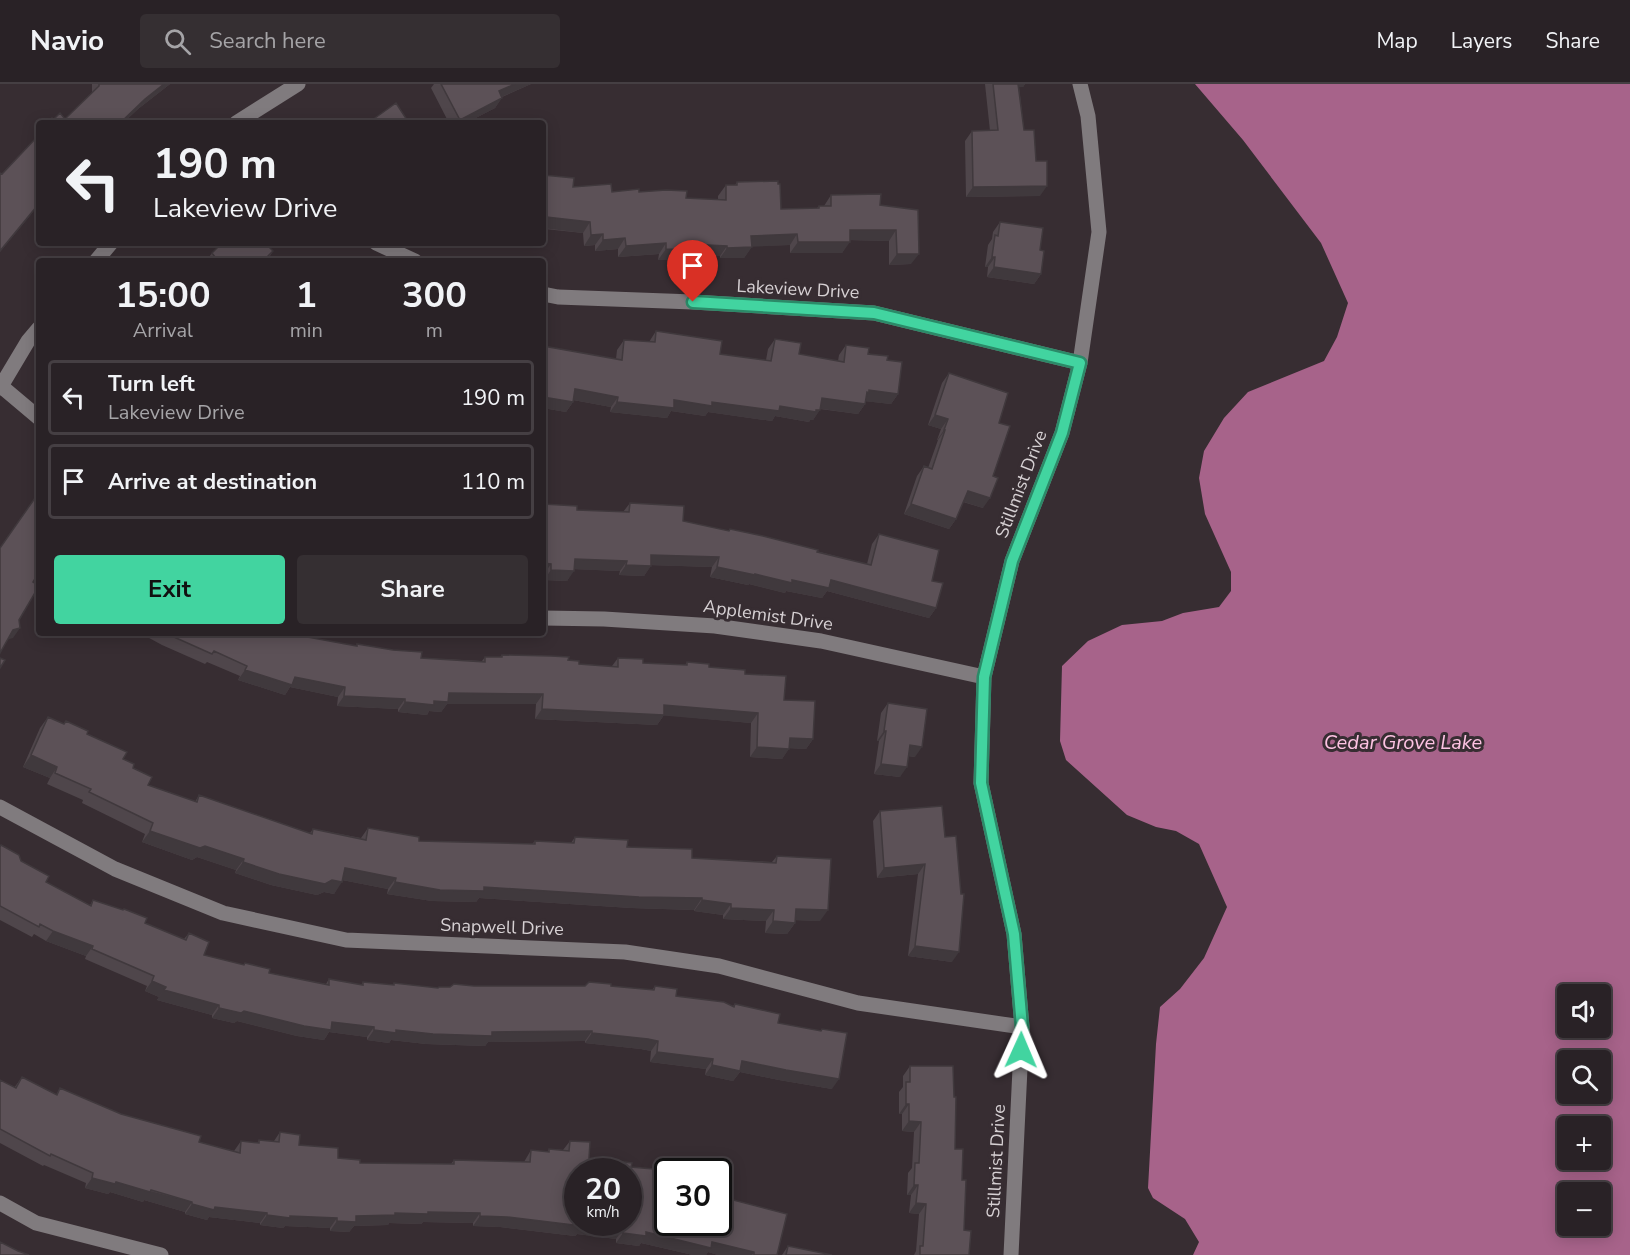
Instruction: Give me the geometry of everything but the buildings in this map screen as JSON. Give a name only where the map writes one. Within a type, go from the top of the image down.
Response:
[{"type":"street","points":[[241,120],[298,84]]},
{"type":"street","name":"Stillmist Drive","points":[[1011,1255],[1022,1027],[1014,934],[981,783],[984,677],[1012,561],[1062,433],[1080,363],[1099,232],[1088,116],[1080,84]]},
{"type":"street","points":[[98,258],[108,246]]},
{"type":"street","points":[[382,246],[408,258]]},
{"type":"street","name":"Lakeview Drive","points":[[546,295],[874,313],[1080,363]]},
{"type":"street","points":[[36,332],[1,387],[36,416]]},
{"type":"street","name":"Applemist Drive","points":[[546,618],[715,626],[821,640],[984,677]]},
{"type":"street","name":"Snapwell Drive","points":[[0,807],[115,869],[223,913],[346,940],[625,952],[719,966],[858,1003],[1022,1027]]},
{"type":"street","points":[[0,1203],[36,1223],[161,1255]]},
{"type":"water","name":"Cedar Grove Lake","points":[[1195,84],[1630,84],[1630,1255],[1193,1255],[1199,1242],[1185,1219],[1153,1198],[1148,1188],[1160,1007],[1180,989],[1204,958],[1227,907],[1199,844],[1176,831],[1156,827],[1127,815],[1066,760],[1060,741],[1062,666],[1088,641],[1122,625],[1162,621],[1183,613],[1219,607],[1231,591],[1231,572],[1205,514],[1199,478],[1204,451],[1224,418],[1248,392],[1324,361],[1337,337],[1348,303],[1321,243],[1243,140]]},
{"type":"route","points":[[693,302],[874,313],[1080,363],[1062,433],[1012,561],[984,677],[981,783],[1014,934],[1022,1027],[1021,1050]]}]
